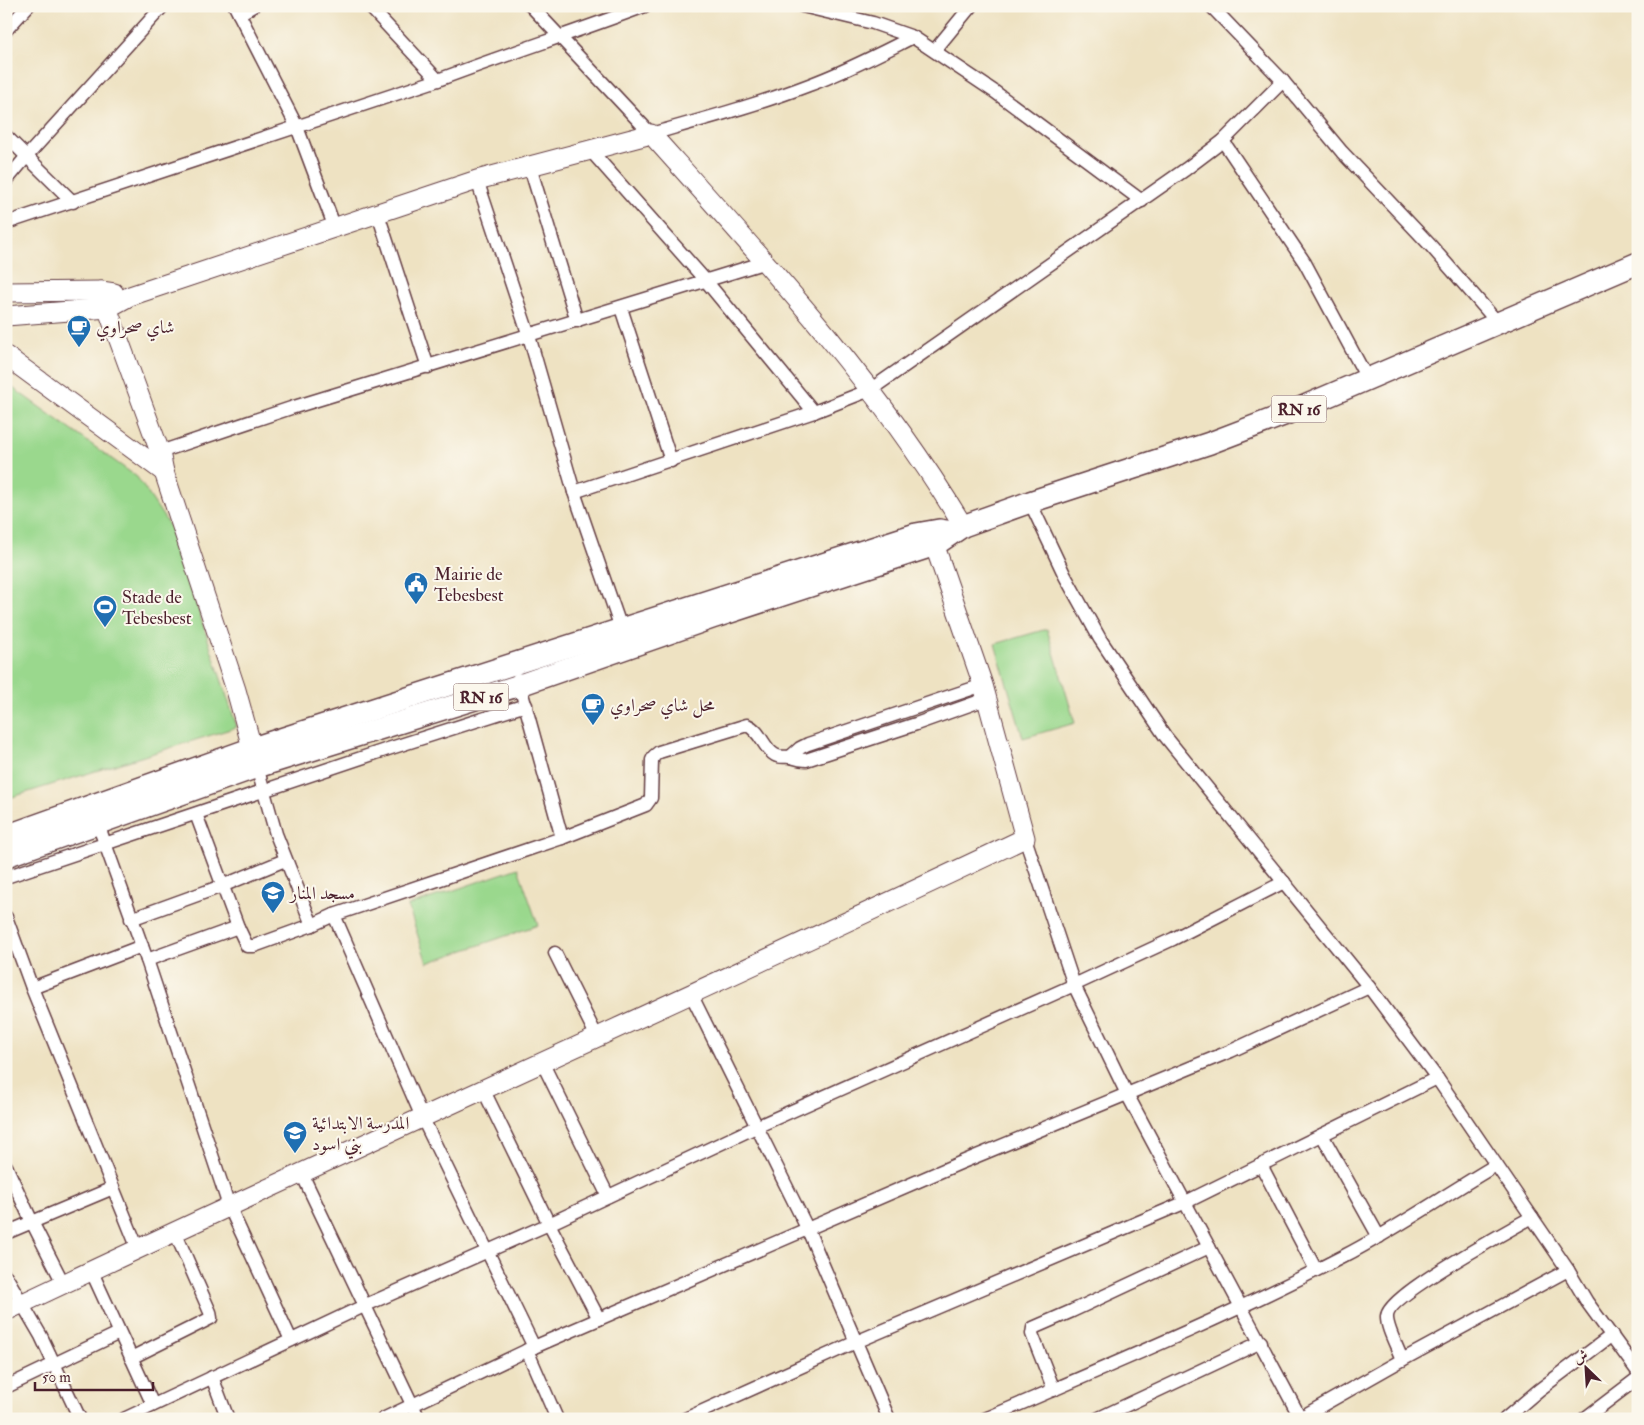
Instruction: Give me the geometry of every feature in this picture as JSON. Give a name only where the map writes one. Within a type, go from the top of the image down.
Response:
[{"type":"main road","name":"RN 16","points":[[6,836],[356,726],[514,664],[625,639],[932,538],[939,530],[957,529],[1030,502],[1210,443],[1368,380],[1638,263]]},
{"type":"main road","name":"RN 16","points":[[356,726],[523,695],[625,639]]},
{"type":"main road","name":"RN 16","points":[[6,856],[98,824],[255,758]]},
{"type":"street","points":[[6,30],[28,6]]},
{"type":"street","points":[[6,182],[27,156],[163,6]]},
{"type":"street","points":[[253,6],[237,10],[297,127],[335,228]]},
{"type":"street","points":[[369,6],[438,80]]},
{"type":"street","points":[[532,6],[766,262],[870,390],[940,489],[957,529]]},
{"type":"street","points":[[6,223],[438,80],[496,58],[561,38],[645,6]]},
{"type":"street","points":[[802,6],[873,24],[913,37],[935,50],[1142,201]]},
{"type":"street","points":[[935,50],[971,6]]},
{"type":"street","points":[[1210,6],[1283,81],[1342,152],[1431,246],[1498,323]]},
{"type":"street","points":[[6,316],[108,308],[130,296],[477,180],[591,151],[754,104],[809,85],[852,67],[913,37]]},
{"type":"street","points":[[574,492],[814,412],[870,390],[1142,201],[1223,141],[1283,81]]},
{"type":"street","points":[[6,136],[73,202]]},
{"type":"street","points":[[1223,141],[1305,263],[1368,380]]},
{"type":"street","points":[[591,151],[706,281],[814,412]]},
{"type":"street","points":[[530,166],[577,321]]},
{"type":"street","points":[[477,180],[529,336],[574,492],[625,639]]},
{"type":"street","points":[[378,214],[428,367]]},
{"type":"street","points":[[160,452],[291,408],[766,262]]},
{"type":"street","points":[[6,292],[101,291],[130,296]]},
{"type":"street","points":[[101,291],[160,452],[164,472],[214,620],[255,758],[262,791],[285,860],[312,925]]},
{"type":"street","points":[[621,308],[671,461]]},
{"type":"street","points":[[6,356],[164,472]]},
{"type":"street","points":[[1030,502],[1065,576],[1100,640],[1165,736],[1369,987],[1437,1078],[1568,1270],[1587,1302],[1638,1372]]},
{"type":"street","points":[[932,538],[984,692],[1025,838],[1074,986],[1127,1094],[1300,1418],[1568,1270]]},
{"type":"street","points":[[514,664],[562,838]]},
{"type":"street","points":[[196,814],[238,927],[247,946],[252,947],[334,915],[562,838],[646,805],[651,798],[652,760],[659,752],[748,725],[756,731],[776,756],[790,757],[808,744],[984,692]]},
{"type":"street","points":[[6,877],[262,791],[523,695]]},
{"type":"street","points":[[98,824],[148,960],[229,1206],[291,1340]]},
{"type":"street","points":[[14,1307],[483,1088],[818,936],[1025,838]]},
{"type":"street","points":[[131,918],[222,886],[285,860]]},
{"type":"street","points":[[124,1419],[291,1340],[488,1252],[756,1127],[1074,986],[1173,939],[1284,882]]},
{"type":"street","points":[[334,915],[422,1117],[488,1252],[530,1348],[557,1419]]},
{"type":"street","points":[[6,917],[9,933],[62,1058],[138,1249]]},
{"type":"street","points":[[148,960],[238,927]]},
{"type":"street","points":[[32,988],[142,946]]},
{"type":"street","points":[[555,953],[597,1037]]},
{"type":"street","points":[[383,1419],[530,1348],[960,1163],[1231,1050],[1369,987]]},
{"type":"street","points":[[691,994],[808,1230],[889,1419]]},
{"type":"street","points":[[542,1062],[608,1196]]},
{"type":"street","points":[[685,1419],[856,1342],[1186,1202],[1437,1078]]},
{"type":"street","points":[[483,1088],[549,1224],[599,1319]]},
{"type":"street","points":[[1322,1135],[1379,1237]]},
{"type":"street","points":[[1261,1165],[1316,1270]]},
{"type":"street","points":[[994,1417],[1241,1306],[1316,1270],[1379,1237],[1496,1165]]},
{"type":"street","points":[[6,1166],[63,1284]]},
{"type":"street","points":[[302,1174],[419,1419]]},
{"type":"street","points":[[6,1233],[113,1188]]},
{"type":"street","points":[[1402,1360],[1389,1327],[1387,1316],[1394,1303],[1429,1277],[1532,1218]]},
{"type":"street","points":[[131,1358],[207,1321],[212,1316],[175,1232]]},
{"type":"street","points":[[1054,1390],[1032,1334],[1033,1328],[1209,1247]]},
{"type":"street","points":[[91,1270],[152,1405]]},
{"type":"street","points":[[6,1276],[14,1307],[56,1365],[80,1419]]},
{"type":"street","points":[[6,1387],[56,1365],[119,1333]]},
{"type":"street","points":[[1505,1419],[1539,1390],[1612,1335]]},
{"type":"street","points":[[1097,1419],[1261,1342]]},
{"type":"street","points":[[212,1377],[228,1419]]},
{"type":"street","points":[[1584,1419],[1638,1378]]},
{"type":"green space","name":"Stade de Tebesbest","points":[[6,383],[137,477],[171,528],[237,727],[6,799]]},
{"type":"green space","points":[[1047,629],[1075,723],[1023,738],[995,644]]},
{"type":"green space","points":[[518,868],[538,925],[427,963],[408,906]]},
{"type":"place","name":"شاي صحراوي","points":[[79,348]]},
{"type":"place","name":"Mairie de Tebesbest","points":[[416,605]]},
{"type":"place","name":"Stade de Tebesbest","points":[[105,628]]},
{"type":"place","name":"محل شاي صحراوي","points":[[593,726]]},
{"type":"place","name":"مسجد المنار","points":[[273,914]]},
{"type":"place","name":"المدرسة الابتدائية بني اسود","points":[[295,1154]]}]
